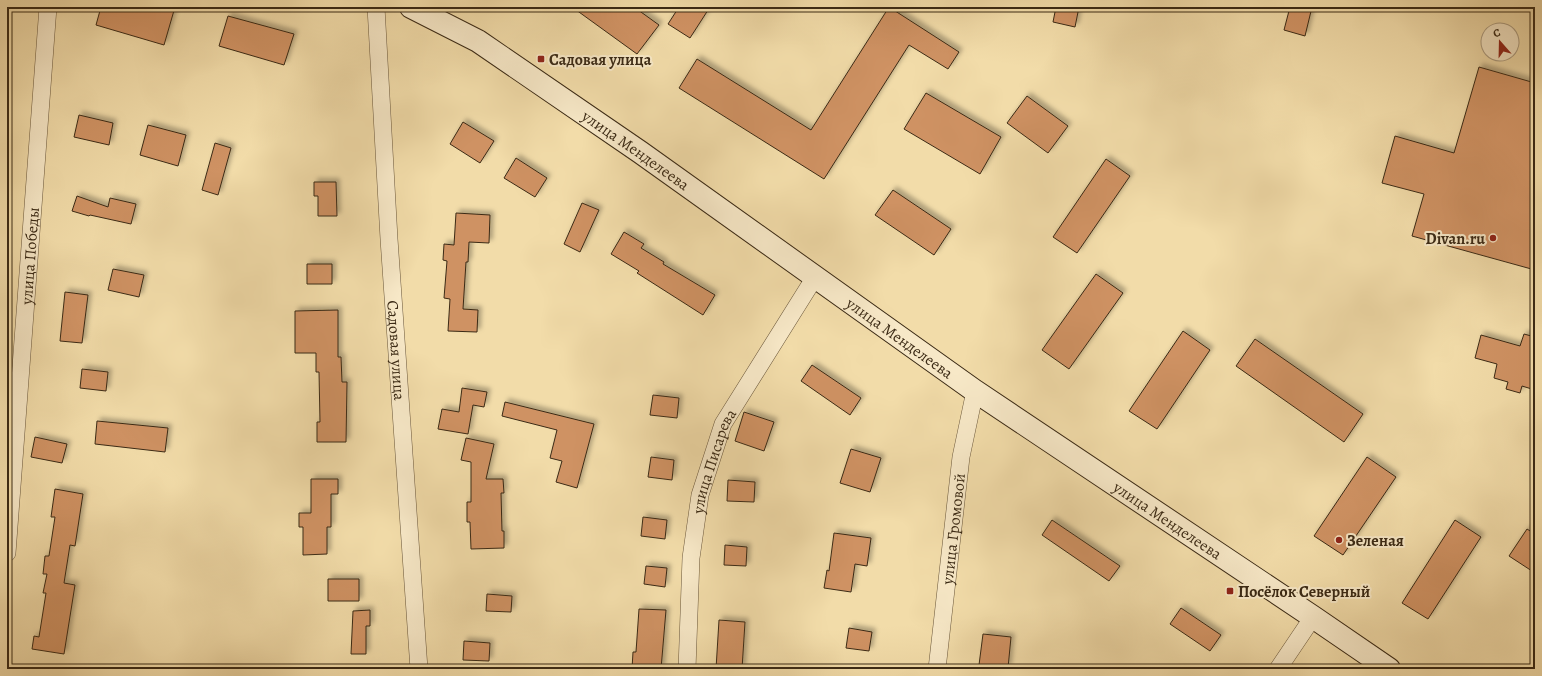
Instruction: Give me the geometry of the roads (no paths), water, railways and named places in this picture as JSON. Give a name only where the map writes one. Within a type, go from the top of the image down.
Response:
[{"type":"main road","name":"улица Менделеева","points":[[411,7],[478,41],[640,152],[975,391],[1389,669]]},
{"type":"street","name":"улица Победы","points":[[7,553],[48,7]]},
{"type":"street","name":"Садовая улица","points":[[376,7],[389,239],[419,669]]},
{"type":"street","name":"улица Писарева","points":[[687,669],[691,558],[702,488],[723,424],[815,277]]},
{"type":"street","name":"улица Громовой","points":[[937,669],[960,457],[975,391]]},
{"type":"street","points":[[1278,669],[1313,617]]},
{"type":"place","name":"Садовая улица","points":[[541,59]]},
{"type":"place","name":"Divan.ru","points":[[1493,238]]},
{"type":"place","name":"Зеленая","points":[[1339,540]]},
{"type":"place","name":"Посёлок Северный","points":[[1230,591]]}]
